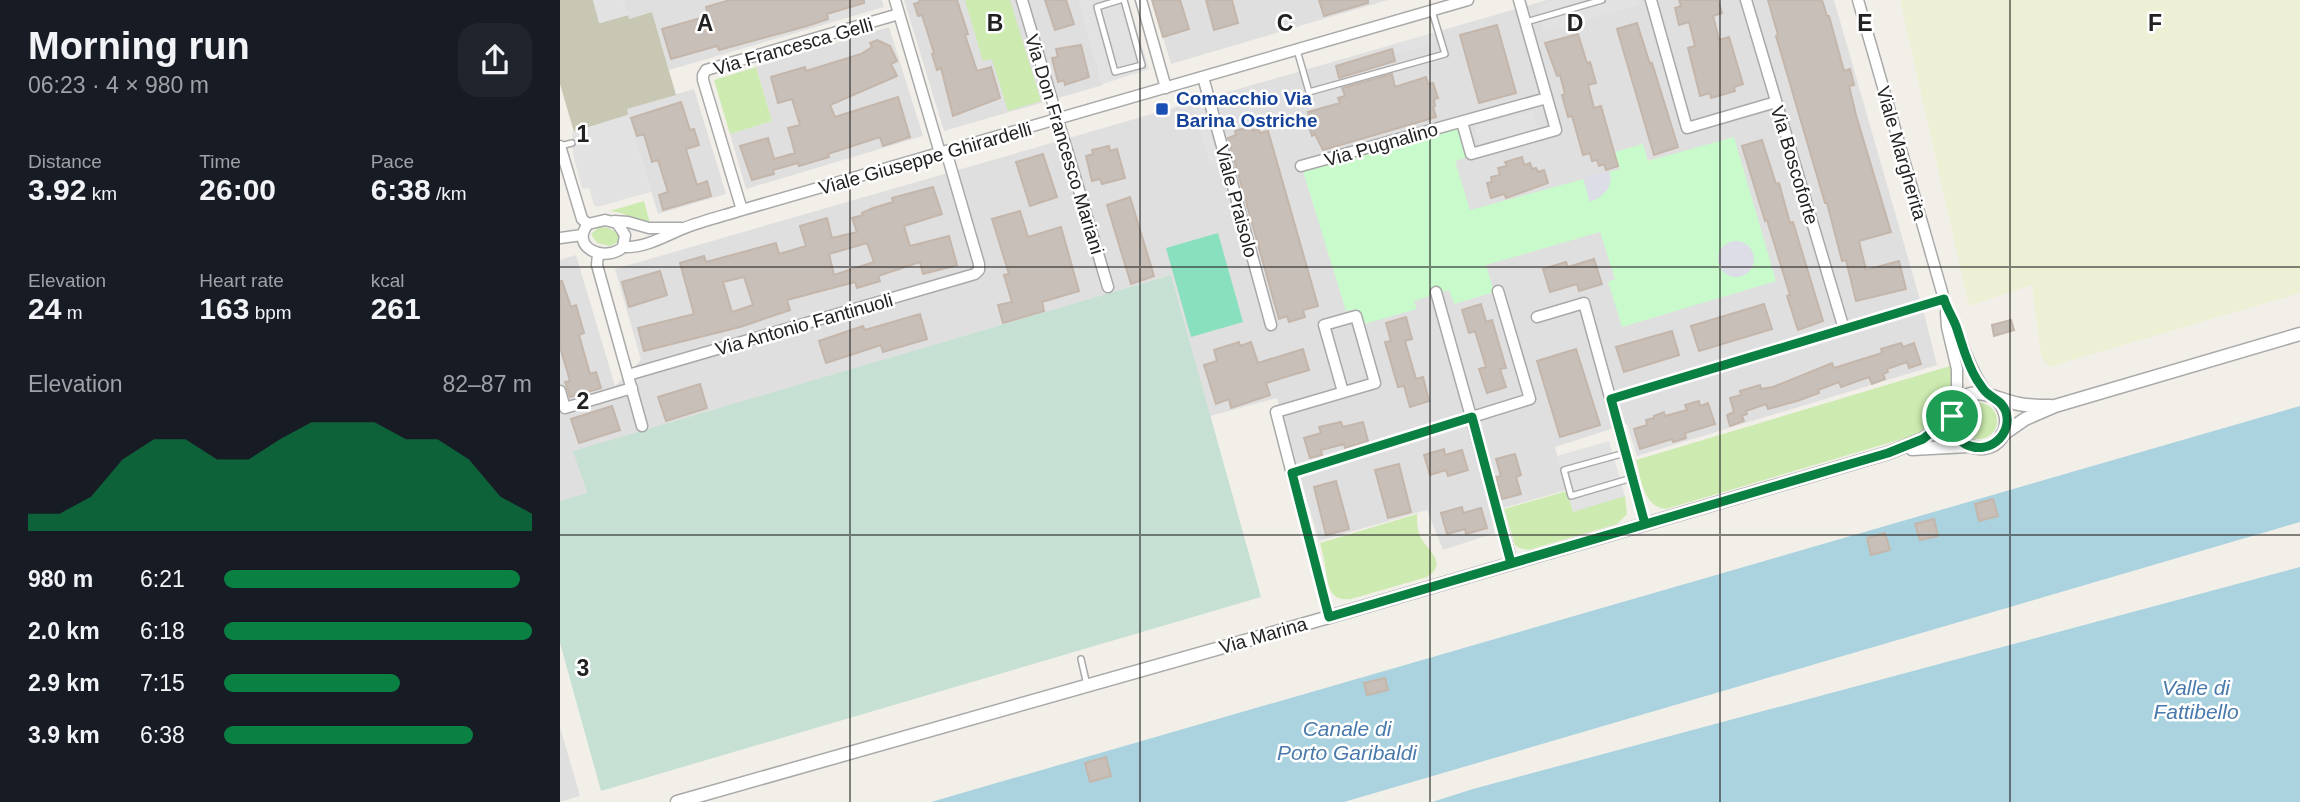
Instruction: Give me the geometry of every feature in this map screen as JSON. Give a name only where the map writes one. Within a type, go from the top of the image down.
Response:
[{"type":"street","points":[[895,0],[943,152]]},
{"type":"street","name":"Via Don Francesco Mariani","points":[[1022,0],[1108,288]]},
{"type":"street","points":[[1141,0],[1166,88]]},
{"type":"street","name":"Viale Giuseppe Ghirardelli","points":[[623,247],[660,240],[684,228],[742,210],[1468,0]]},
{"type":"street","points":[[1462,122],[1471,154],[1556,130],[1520,0]]},
{"type":"street","points":[[1651,0],[1687,128],[1776,102]]},
{"type":"street","name":"Via Boscoforte","points":[[1746,0],[1844,329]]},
{"type":"street","name":"Viale Margherita","points":[[1858,0],[1945,302],[1965,356],[1976,378],[1991,395]]},
{"type":"street","name":"Via Francesca Gelli","points":[[742,210],[703,80],[706,70],[899,14]]},
{"type":"street","name":"Viale Praisolo","points":[[1203,77],[1271,325]]},
{"type":"street","name":"Via Pugnalino","points":[[1301,166],[1547,98]]},
{"type":"street","points":[[560,146],[582,219],[588,224]]},
{"type":"street","name":"Via Antonio Fantinuoli","points":[[628,375],[975,274],[979,270],[979,264],[943,152]]},
{"type":"street","points":[[614,221],[625,235],[623,247],[614,254],[598,254],[589,250],[582,236],[588,224],[614,221]]},
{"type":"street","name":"Viale Giuseppe Ghirardelli","points":[[614,221],[649,228],[684,228]]},
{"type":"street","points":[[560,238],[582,236]]},
{"type":"street","points":[[598,254],[597,265],[642,426]]},
{"type":"street","points":[[1292,473],[1530,399],[1498,291]]},
{"type":"street","points":[[1436,292],[1511,563]]},
{"type":"street","points":[[1611,399],[1844,329],[1945,302]]},
{"type":"street","name":"Viale Margherita","points":[[1945,302],[1947,327],[1957,369],[1954,410]]},
{"type":"street","points":[[1537,317],[1584,303],[1645,524]]},
{"type":"street","points":[[1329,617],[1276,412],[1375,383],[1356,316],[1324,325],[1343,392]]},
{"type":"street","points":[[2054,406],[2027,406],[1991,395],[1970,394],[1954,410],[1955,434],[1969,446],[1988,446],[2025,419],[2054,406],[2300,334]]},
{"type":"street","points":[[560,391],[565,408],[632,388]]},
{"type":"street","points":[[1991,395],[2001,403],[2006,413],[2007,425],[2002,435]]},
{"type":"street","name":"Via Marina","points":[[677,802],[1329,617],[1888,453],[1923,439],[1954,410]]},
{"type":"street","name":"Via Marina","points":[[1888,453],[1925,446],[1969,446]]},
{"type":"lane","points":[[1122,0],[1142,65],[1115,72],[1097,7],[1122,0]]},
{"type":"lane","points":[[1526,22],[1602,0]]},
{"type":"lane","points":[[1297,50],[1309,92],[1445,54],[1432,11]]},
{"type":"lane","points":[[1138,47],[1153,43]]},
{"type":"lane","points":[[560,146],[572,143]]},
{"type":"lane","points":[[1626,453],[1564,470],[1571,496],[1632,478]]},
{"type":"lane","points":[[1081,659],[1087,685]]},
{"type":"shaded area","points":[[560,0],[593,0],[600,23],[652,12],[676,95],[627,109],[628,115],[574,132],[560,84]]},
{"type":"shaded area","points":[[593,0],[623,0],[628,15],[599,23]]},
{"type":"shaded area","points":[[623,0],[882,0],[884,7],[669,70],[652,12],[629,19]]},
{"type":"shaded area","points":[[904,0],[1084,0],[1079,2],[1103,85],[944,131]]},
{"type":"shaded area","points":[[1128,0],[1149,69],[1103,84],[1079,2]]},
{"type":"shaded area","points":[[1152,0],[1388,0],[1171,64]]},
{"type":"shaded area","points":[[1547,0],[1834,0],[1937,365],[1637,456],[1627,424],[1555,447],[1566,490],[1490,512],[1495,533],[1443,550],[1427,510],[1319,541],[1277,398],[1210,416],[1171,275],[574,451],[587,494],[560,501],[560,260],[576,255],[615,386],[641,360],[615,269]]},
{"type":"shaded area","points":[[1556,0],[1638,0],[1640,5],[1544,32],[1537,6]]},
{"type":"shaded area","points":[[1900,0],[2300,0],[2300,293],[2049,367],[2041,356],[2032,285],[1969,306]]},
{"type":"shaded area","points":[[889,27],[923,136],[746,189],[730,134],[772,121],[756,67]]},
{"type":"shaded area","points":[[1432,34],[1435,43],[1396,54],[1394,44]]},
{"type":"shaded area","points":[[694,89],[726,194],[658,214],[626,109]]},
{"type":"shaded area","points":[[1201,100],[1219,162],[1210,165],[1192,102]]},
{"type":"shaded area","points":[[1533,111],[1538,129],[1479,144],[1475,126]]},
{"type":"shaded area","points":[[628,115],[651,192],[597,207],[589,188],[582,189],[573,154],[572,132]]},
{"type":"shaded area","points":[[1609,171],[1611,179],[1608,189],[1590,202],[1583,178]]},
{"type":"shaded area","points":[[1736,241],[1749,246],[1754,259],[1749,272],[1736,277],[1723,272],[1718,259],[1723,246]]},
{"type":"shaded area","points":[[1171,275],[1261,597],[601,791],[560,643],[560,501],[587,493],[573,451]]},
{"type":"shaded area","points":[[1609,441],[1625,496],[1573,512],[1557,456]]},
{"type":"shaded area","points":[[560,727],[580,796],[560,802]]},
{"type":"green space","points":[[965,0],[1010,0],[1041,101],[1008,111],[992,59],[983,61]]},
{"type":"green space","points":[[756,67],[772,121],[730,134],[714,80]]},
{"type":"green space","points":[[1459,124],[1467,157],[1455,161],[1470,210],[1620,169],[1615,152],[1643,144],[1648,161],[1734,137],[1776,281],[1622,327],[1608,282],[1615,279],[1600,232],[1486,265],[1494,292],[1454,304],[1449,290],[1414,301],[1417,309],[1361,325],[1356,309],[1346,311],[1302,168]]},
{"type":"green space","points":[[644,201],[650,223],[610,211]]},
{"type":"green space","points":[[599,227],[615,232],[619,237],[618,242],[610,246],[597,243],[591,234]]},
{"type":"green space","points":[[1218,233],[1243,322],[1191,337],[1166,248]]},
{"type":"green space","points":[[1950,366],[1952,388],[1947,406],[1936,420],[1919,434],[1666,509],[1652,503],[1644,490],[1636,460]]},
{"type":"green space","points":[[1979,403],[1992,408],[1997,421],[1992,434],[1979,439],[1966,434],[1961,421],[1966,408]]},
{"type":"green space","points":[[1567,491],[1573,511],[1625,496],[1627,514],[1617,524],[1528,550],[1515,545],[1504,509]]},
{"type":"green space","points":[[1417,514],[1420,536],[1436,561],[1433,572],[1427,577],[1351,599],[1343,599],[1333,594],[1328,584],[1320,543]]},
{"type":"water","name":"Canale di Porto Garibaldi","points":[[2300,406],[2300,522],[1344,802],[931,802]]},
{"type":"water","name":"Valle di Fattibello","points":[[2300,567],[2300,802],[1432,802],[1473,789]]},
{"type":"building","points":[[730,0],[864,0],[864,3],[827,14],[828,19],[807,26],[719,50],[717,46],[671,59],[662,29],[708,16],[706,7]]},
{"type":"building","points":[[919,0],[957,0],[977,71],[991,67],[1000,98],[953,116],[941,68],[937,70],[922,15],[918,16],[914,4],[920,2]]},
{"type":"building","points":[[1045,0],[1066,0],[1074,24],[1055,30]]},
{"type":"building","points":[[1152,0],[1180,0],[1189,29],[1163,37]]},
{"type":"building","points":[[1206,0],[1232,0],[1238,23],[1214,30]]},
{"type":"building","points":[[1319,0],[1368,0],[1368,3],[1324,16]]},
{"type":"building","points":[[1679,0],[1718,0],[1722,13],[1713,16],[1719,40],[1729,37],[1743,84],[1734,87],[1735,91],[1711,98],[1710,93],[1700,96],[1688,48],[1695,46],[1689,22],[1679,25],[1675,8],[1681,6]]},
{"type":"building","points":[[1768,0],[1822,0],[1844,71],[1850,69],[1854,85],[1849,86],[1856,115],[1891,232],[1859,241],[1866,270],[1899,261],[1906,289],[1856,301],[1846,260],[1842,261],[1776,36],[1778,35]]},
{"type":"building","points":[[1637,23],[1678,147],[1654,155],[1617,29]]},
{"type":"building","points":[[1497,25],[1516,93],[1479,103],[1460,35]]},
{"type":"building","points":[[1578,34],[1596,83],[1588,85],[1594,108],[1601,106],[1618,166],[1606,170],[1604,164],[1599,166],[1597,160],[1592,161],[1590,153],[1583,155],[1572,116],[1568,117],[1560,75],[1557,76],[1545,43]]},
{"type":"building","points":[[877,40],[890,46],[897,61],[891,64],[897,76],[830,105],[835,117],[898,97],[910,137],[883,146],[880,137],[828,154],[829,157],[773,170],[774,174],[752,180],[740,146],[768,138],[774,159],[795,153],[788,128],[800,125],[792,99],[778,103],[771,77],[805,67],[806,71],[861,54],[872,47],[870,43]]},
{"type":"building","points":[[1081,45],[1089,77],[1065,85],[1064,80],[1058,82],[1052,58],[1058,57],[1056,49]]},
{"type":"building","points":[[1392,49],[1395,61],[1339,78],[1336,66]]},
{"type":"building","points":[[1392,74],[1395,87],[1426,77],[1428,84],[1433,83],[1438,98],[1434,99],[1433,107],[1436,117],[1323,150],[1315,134],[1312,136],[1307,120],[1310,119],[1308,112],[1340,103],[1338,98],[1345,96],[1342,88]]},
{"type":"building","points":[[681,102],[690,130],[694,129],[699,145],[686,149],[697,185],[707,181],[711,196],[663,210],[659,195],[668,192],[658,160],[652,162],[644,134],[637,136],[631,118]]},
{"type":"building","points":[[1252,126],[1253,131],[1268,131],[1318,306],[1303,310],[1305,317],[1289,322],[1287,316],[1279,319],[1228,138],[1236,135],[1235,131]]},
{"type":"building","points":[[1762,140],[1776,184],[1779,183],[1790,223],[1793,222],[1823,321],[1798,330],[1787,296],[1790,295],[1742,146]]},
{"type":"building","points":[[1109,146],[1110,151],[1117,149],[1125,178],[1102,184],[1100,179],[1092,181],[1086,156],[1093,154],[1092,150]]},
{"type":"building","points":[[1043,154],[1057,197],[1030,206],[1016,162]]},
{"type":"building","points":[[1522,157],[1524,165],[1530,163],[1532,169],[1536,168],[1538,172],[1544,170],[1548,183],[1506,198],[1504,194],[1491,198],[1487,183],[1492,182],[1491,177],[1500,175],[1498,168],[1507,166],[1505,162]]},
{"type":"building","points":[[933,187],[942,214],[904,226],[910,246],[949,236],[957,265],[923,274],[920,262],[878,276],[880,281],[857,288],[855,282],[787,300],[790,310],[740,327],[644,351],[638,328],[694,314],[680,263],[704,256],[706,262],[776,243],[779,254],[806,246],[800,226],[827,218],[832,238],[857,232],[852,218],[893,202],[892,198]],"holes":[[[867,243],[874,262],[834,275],[829,254]],[[744,277],[753,305],[732,312],[723,282]]]},
{"type":"building","points":[[1130,197],[1154,276],[1131,284],[1107,205]]},
{"type":"building","points":[[1020,211],[1028,237],[1061,227],[1079,291],[1042,302],[1044,311],[1003,323],[998,305],[1012,302],[1004,275],[1009,274],[992,219]]},
{"type":"building","points":[[1594,259],[1602,284],[1579,291],[1577,284],[1550,292],[1543,269],[1566,262],[1568,267]]},
{"type":"building","points":[[660,271],[667,295],[629,307],[622,282]]},
{"type":"building","points":[[560,281],[571,307],[576,305],[584,333],[579,335],[590,374],[596,372],[601,388],[570,397],[565,382],[570,381],[560,347]]},
{"type":"building","points":[[1481,304],[1486,322],[1492,320],[1506,368],[1500,369],[1506,387],[1487,393],[1479,369],[1486,367],[1475,331],[1469,333],[1462,310]]},
{"type":"building","points":[[1764,304],[1772,329],[1699,351],[1691,326]]},
{"type":"building","points":[[920,314],[927,339],[883,352],[881,345],[826,363],[819,341],[863,326],[865,330]]},
{"type":"building","points":[[1406,317],[1412,339],[1405,341],[1416,379],[1423,377],[1429,401],[1410,407],[1404,386],[1398,387],[1385,342],[1391,341],[1386,323]]},
{"type":"building","points":[[2011,320],[2014,330],[1994,336],[1992,325]]},
{"type":"building","points":[[1672,331],[1679,355],[1624,372],[1616,347]]},
{"type":"building","points":[[1239,342],[1240,346],[1251,342],[1258,363],[1303,349],[1309,370],[1266,383],[1270,395],[1231,408],[1229,399],[1216,404],[1204,365],[1217,361],[1214,350]]},
{"type":"building","points":[[1901,343],[1903,347],[1914,343],[1921,364],[1909,368],[1907,362],[1887,369],[1888,372],[1883,374],[1885,379],[1872,384],[1869,377],[1841,387],[1839,382],[1797,401],[1768,409],[1766,404],[1746,411],[1747,414],[1742,416],[1744,421],[1730,426],[1727,415],[1734,412],[1730,398],[1741,395],[1740,391],[1760,385],[1761,389],[1773,387],[1832,363],[1834,368],[1882,353],[1881,349]]},
{"type":"building","points":[[1576,349],[1600,425],[1560,437],[1537,361]]},
{"type":"building","points":[[700,384],[707,408],[666,421],[658,397]]},
{"type":"building","points":[[1699,401],[1700,406],[1708,403],[1715,424],[1685,433],[1686,438],[1673,442],[1672,439],[1640,449],[1634,429],[1647,425],[1646,420],[1654,416],[1664,412],[1665,416],[1687,410],[1685,405]]},
{"type":"building","points":[[612,406],[620,430],[579,443],[571,419]]},
{"type":"building","points":[[1341,422],[1343,427],[1363,422],[1368,441],[1345,448],[1344,444],[1321,450],[1322,455],[1310,458],[1304,438],[1321,433],[1319,427]]},
{"type":"building","points":[[1444,449],[1445,455],[1462,450],[1468,470],[1448,476],[1446,470],[1430,475],[1424,455]]},
{"type":"building","points":[[1515,454],[1521,475],[1516,477],[1521,494],[1502,499],[1496,477],[1501,476],[1496,459]]},
{"type":"building","points":[[1399,464],[1411,512],[1388,518],[1375,470]]},
{"type":"building","points":[[1336,481],[1349,529],[1326,535],[1314,487]]},
{"type":"building","points":[[1993,499],[1998,516],[1979,521],[1975,504]]},
{"type":"building","points":[[1462,507],[1463,513],[1481,508],[1487,528],[1466,534],[1465,529],[1447,534],[1441,513]]},
{"type":"building","points":[[1934,519],[1938,536],[1920,540],[1915,524]]},
{"type":"building","points":[[1885,533],[1890,550],[1871,555],[1867,538]]},
{"type":"building","points":[[1385,678],[1388,690],[1367,695],[1364,683]]},
{"type":"building","points":[[1106,757],[1111,776],[1090,782],[1085,763]]},
{"type":"place","name":"Comacchio Via Barina Ostriche","points":[[1162,109]]},
{"type":"route","points":[[1944,299],[1970,367],[1987,393],[2001,403],[2006,413],[2007,425],[1994,444],[1982,448],[1969,446],[1955,434],[1952,416],[1910,446],[1888,453],[1329,617],[1292,473],[1472,417],[1511,563],[1645,524],[1611,399],[1944,299]]}]
